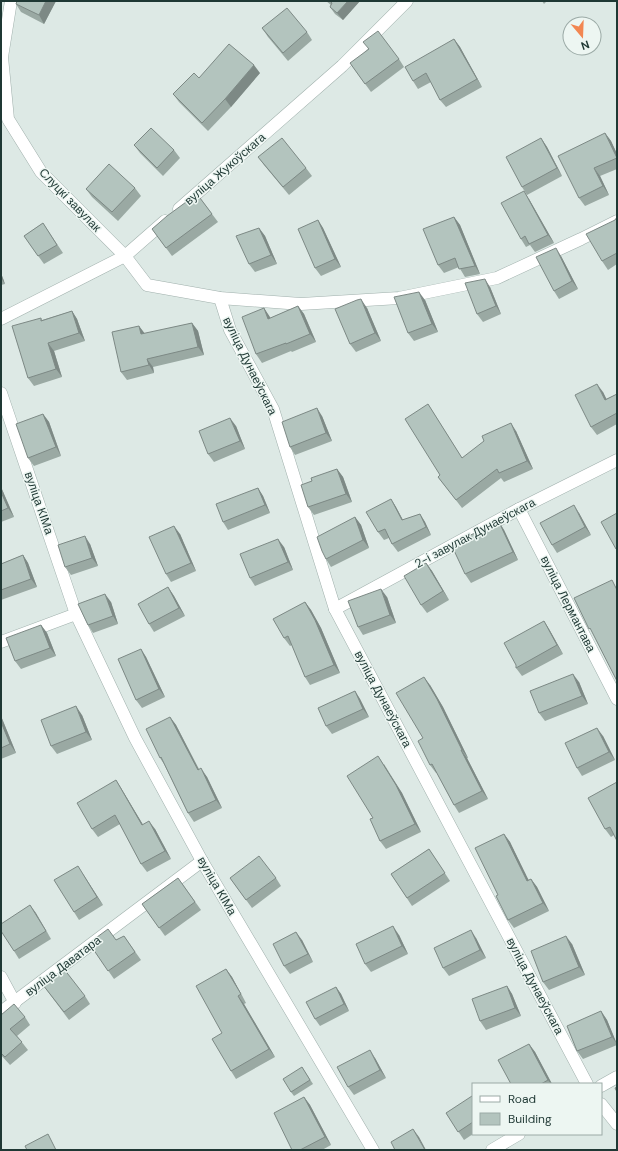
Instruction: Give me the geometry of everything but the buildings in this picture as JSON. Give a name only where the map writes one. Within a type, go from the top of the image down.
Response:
[{"type":"street","name":"Слуцкі завулак","points":[[11,1],[2,57],[8,119],[41,172],[125,256],[148,285],[220,298],[301,304],[399,298],[497,278],[617,221]]},
{"type":"street","name":"вуліца Жукоўскага","points":[[1,319],[125,256],[342,66],[407,1]]},
{"type":"street","name":"вуліца Дунаеўскага","points":[[220,298],[230,330],[273,409],[335,609],[586,1083]]},
{"type":"street","name":"вуліца КІМа","points":[[1,393],[76,614],[135,738],[202,861],[373,1150]]},
{"type":"street","name":"2-і завулак Дунаеўскага","points":[[335,609],[520,509],[617,460]]},
{"type":"street","name":"вуліца Лермантава","points":[[520,509],[617,699]]},
{"type":"street","points":[[1,642],[76,614]]},
{"type":"street","name":"вуліца Даватара","points":[[1,1012],[202,861]]},
{"type":"street","points":[[1,977],[15,1002]]},
{"type":"street","points":[[602,1085],[617,1077]]},
{"type":"street","points":[[602,1105],[617,1124]]},
{"type":"street","points":[[492,1150],[517,1135]]}]
